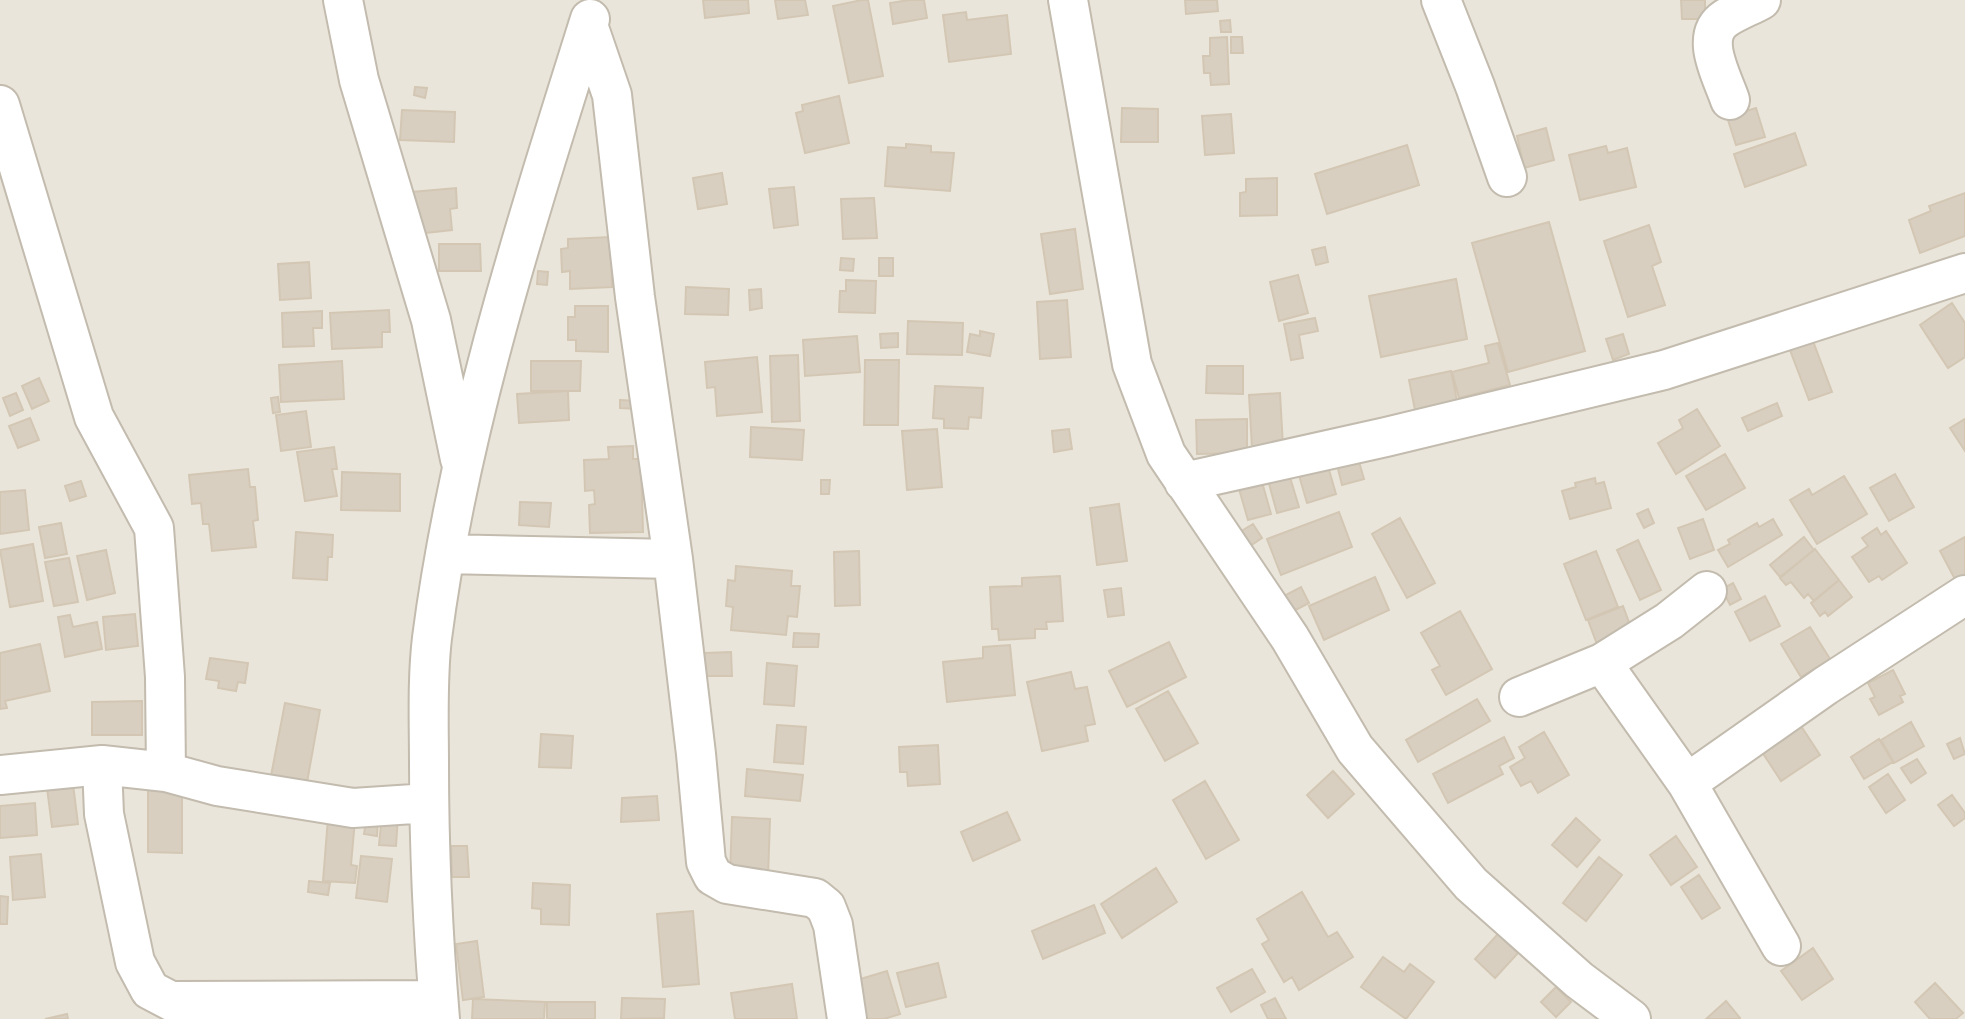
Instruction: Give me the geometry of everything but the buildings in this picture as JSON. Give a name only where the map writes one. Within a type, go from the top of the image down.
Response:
[{"type":"street","points":[[343,0],[359,80],[431,320],[462,467]]},
{"type":"street","points":[[1068,0],[1132,364],[1166,454],[1290,638],[1355,749],[1471,884],[1579,980],[1631,1019]]},
{"type":"street","points":[[1441,0],[1507,177]]},
{"type":"street","points":[[1730,100],[1713,51],[1713,35],[1724,19],[1761,0]]},
{"type":"street","points":[[102,765],[104,814],[135,962],[150,990],[171,1000],[439,1010],[429,803],[431,641],[462,467],[509,287],[592,13]]},
{"type":"street","points":[[592,13],[612,96],[635,297],[673,559],[706,862],[713,876],[727,884],[815,898],[826,907],[833,925],[847,1019]]},
{"type":"street","points":[[0,105],[93,417],[154,527],[165,677],[166,772]]},
{"type":"street","points":[[1184,482],[1664,370],[1965,273]]},
{"type":"street","points":[[445,554],[673,559]]},
{"type":"street","points":[[1519,696],[1602,663],[1669,621],[1707,591]]},
{"type":"street","points":[[1687,783],[1825,686],[1965,595]]},
{"type":"street","points":[[1602,663],[1687,783],[1781,946]]},
{"type":"street","points":[[0,775],[102,765],[166,772],[217,786],[353,808],[429,803]]},
{"type":"shaded area","points":[[0,0],[1965,0],[1965,1019],[0,1019]]}]
